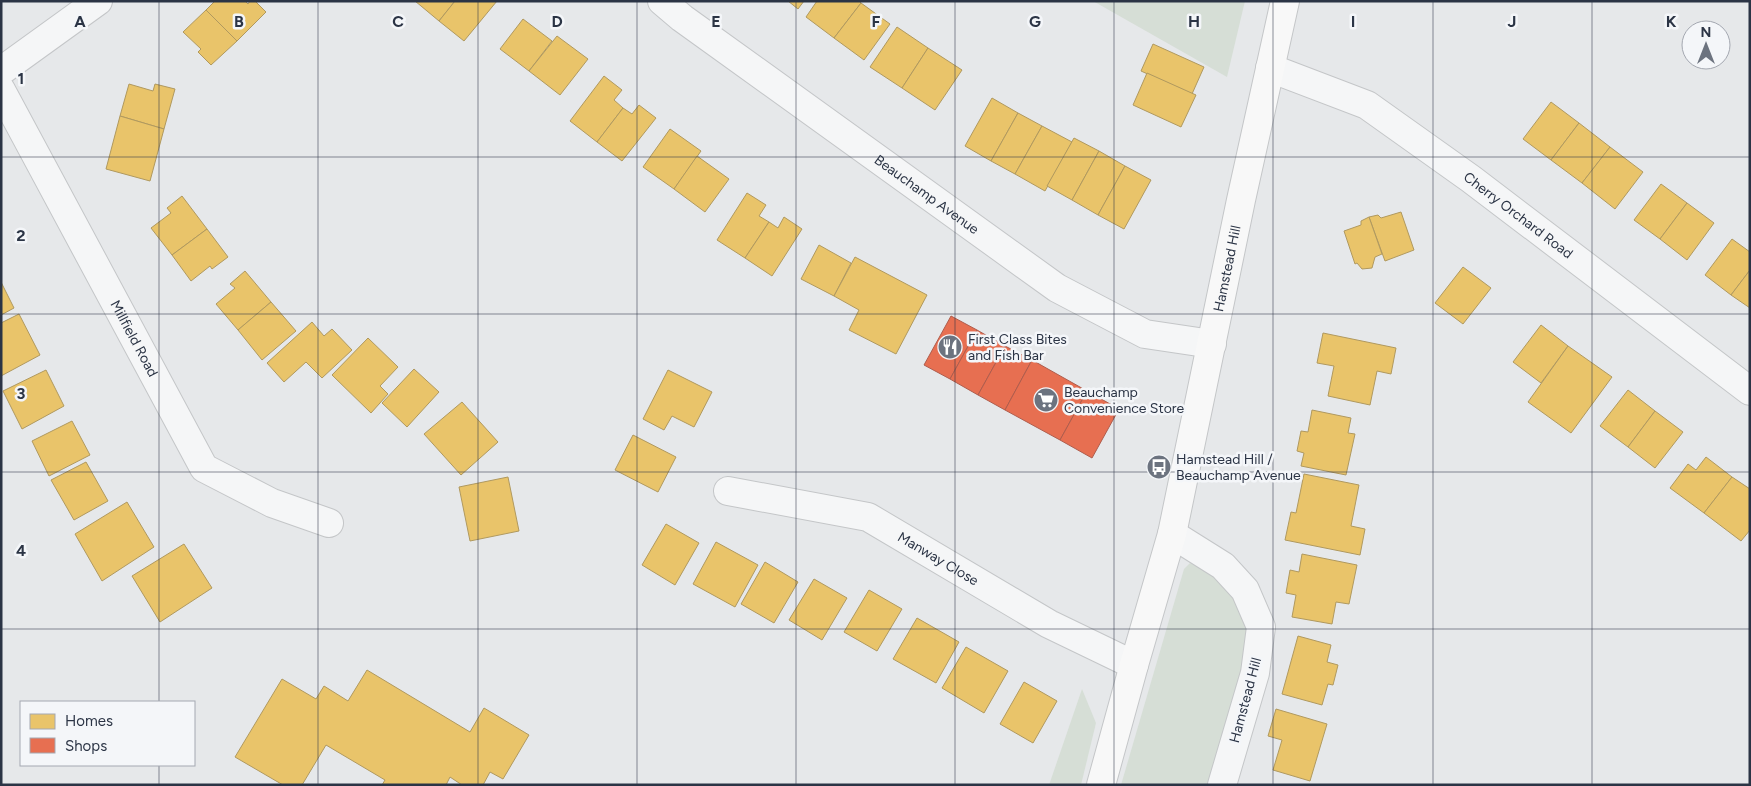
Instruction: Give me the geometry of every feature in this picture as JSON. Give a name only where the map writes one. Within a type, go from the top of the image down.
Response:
[{"type":"main road","name":"Hamstead Hill","points":[[1101,785],[1172,534],[1285,1]]},
{"type":"street","points":[[1,71],[98,1]]},
{"type":"street","name":"Beauchamp Avenue","points":[[662,1],[682,18],[1057,288],[1145,334],[1212,344]]},
{"type":"street","name":"Cherry Orchard Road","points":[[1270,68],[1367,105],[1471,179],[1750,391]]},
{"type":"street","name":"Millfield Road","points":[[1,90],[204,468],[272,503],[329,523]]},
{"type":"street","name":"Manway Close","points":[[728,491],[868,517],[1049,624],[1134,665]]},
{"type":"street","name":"Hamstead Hill","points":[[1172,534],[1223,566],[1245,590],[1261,627],[1255,673],[1222,785]]},
{"type":"shaded area","points":[[1093,1],[1245,1],[1227,77]]},
{"type":"shaded area","points":[[1190,563],[1219,577],[1252,624],[1247,670],[1209,785],[1121,785],[1184,569]]},
{"type":"shaded area","points":[[1082,689],[1096,723],[1081,785],[1049,785]]},
{"type":"building: Homes","points":[[215,1],[245,1],[248,4],[250,1],[255,1],[266,12],[237,41],[206,10]]},
{"type":"building: Homes","points":[[415,1],[455,1],[439,21]]},
{"type":"building: Homes","points":[[455,1],[497,1],[464,41],[439,21]]},
{"type":"building: Homes","points":[[788,1],[804,1],[798,9]]},
{"type":"building: Homes","points":[[817,1],[859,1],[861,3],[834,38],[806,17]]},
{"type":"building: Homes","points":[[861,3],[890,24],[864,60],[834,38]]},
{"type":"building: Homes","points":[[206,10],[237,41],[211,65],[198,52],[201,49],[183,32]]},
{"type":"building: Homes","points":[[523,19],[552,41],[529,71],[500,49]]},
{"type":"building: Homes","points":[[897,27],[928,48],[902,88],[870,67]]},
{"type":"building: Homes","points":[[557,36],[588,59],[560,95],[529,71]]},
{"type":"building: Homes","points":[[1153,44],[1204,67],[1192,94],[1141,71]]},
{"type":"building: Homes","points":[[928,48],[962,70],[935,110],[902,88]]},
{"type":"building: Homes","points":[[1147,73],[1196,95],[1181,127],[1133,105]]},
{"type":"building: Homes","points":[[604,76],[622,90],[614,100],[623,108],[597,142],[570,121]]},
{"type":"building: Homes","points":[[129,84],[153,91],[155,84],[175,89],[164,129],[120,116]]},
{"type":"building: Homes","points":[[992,98],[1018,113],[991,161],[965,146]]},
{"type":"building: Homes","points":[[1551,102],[1579,123],[1551,160],[1523,139]]},
{"type":"building: Homes","points":[[639,105],[656,118],[622,161],[597,142],[623,108],[632,114]]},
{"type":"building: Homes","points":[[1018,113],[1042,126],[1015,174],[991,161]]},
{"type":"building: Homes","points":[[120,116],[164,129],[150,181],[106,169]]},
{"type":"building: Homes","points":[[1579,123],[1610,147],[1582,183],[1551,160]]},
{"type":"building: Homes","points":[[1042,126],[1072,142],[1045,191],[1015,174]]},
{"type":"building: Homes","points":[[670,129],[701,151],[674,189],[643,167]]},
{"type":"building: Homes","points":[[1074,138],[1099,151],[1072,200],[1047,186]]},
{"type":"building: Homes","points":[[1610,147],[1643,172],[1615,209],[1582,183]]},
{"type":"building: Homes","points":[[1099,151],[1125,166],[1098,215],[1072,200]]},
{"type":"building: Homes","points":[[697,156],[729,179],[705,212],[674,189]]},
{"type":"building: Homes","points":[[1125,166],[1151,180],[1124,229],[1098,215]]},
{"type":"building: Homes","points":[[1661,184],[1687,203],[1660,239],[1634,220]]},
{"type":"building: Homes","points":[[747,193],[766,205],[759,216],[769,222],[745,258],[717,240]]},
{"type":"building: Homes","points":[[182,196],[207,229],[172,255],[151,228],[171,213],[167,208]]},
{"type":"building: Homes","points":[[1687,203],[1714,223],[1687,260],[1660,239]]},
{"type":"building: Homes","points":[[1401,212],[1414,250],[1385,261],[1369,217],[1378,215],[1381,218]]},
{"type":"building: Homes","points":[[784,217],[802,229],[772,276],[745,258],[769,222],[778,228]]},
{"type":"building: Homes","points":[[1369,217],[1382,254],[1375,257],[1372,268],[1362,269],[1357,263],[1355,264],[1344,231],[1361,225],[1361,221]]},
{"type":"building: Homes","points":[[207,229],[228,257],[212,269],[210,266],[191,281],[172,255]]},
{"type":"building: Homes","points":[[1732,239],[1750,252],[1750,270],[1731,295],[1705,275]]},
{"type":"building: Homes","points":[[819,245],[851,263],[834,296],[801,279]]},
{"type":"building: Homes","points":[[855,257],[927,295],[896,354],[849,330],[859,310],[834,296]]},
{"type":"building: Homes","points":[[1463,267],[1491,288],[1463,324],[1435,303]]},
{"type":"building: Homes","points":[[1750,270],[1750,308],[1731,295]]},
{"type":"building: Homes","points":[[245,271],[271,302],[238,330],[216,304],[235,288],[230,284]]},
{"type":"building: Homes","points":[[1,282],[14,308],[1,315]]},
{"type":"building: Homes","points":[[271,302],[296,331],[262,360],[238,330]]},
{"type":"building: Homes","points":[[19,314],[40,355],[1,376],[1,323]]},
{"type":"building: Homes","points":[[312,322],[324,336],[332,329],[352,350],[322,378],[306,362],[284,382],[267,363]]},
{"type":"building: Homes","points":[[1541,325],[1568,346],[1541,383],[1513,362]]},
{"type":"building: Homes","points":[[1323,333],[1396,348],[1391,374],[1377,371],[1370,405],[1328,396],[1334,366],[1317,363]]},
{"type":"building: Homes","points":[[368,338],[398,367],[380,386],[388,394],[371,413],[332,375]]},
{"type":"building: Homes","points":[[1568,346],[1612,377],[1571,433],[1528,402]]},
{"type":"building: Homes","points":[[414,369],[439,392],[407,427],[382,403]]},
{"type":"building: Homes","points":[[46,370],[64,406],[22,429],[3,391]]},
{"type":"building: Homes","points":[[668,370],[712,392],[694,427],[672,416],[664,430],[643,419]]},
{"type":"building: Homes","points":[[1628,390],[1655,411],[1628,447],[1600,426]]},
{"type":"building: Homes","points":[[462,402],[498,442],[461,475],[424,434]]},
{"type":"building: Homes","points":[[1312,410],[1351,418],[1348,433],[1355,434],[1346,475],[1301,466],[1304,453],[1297,451],[1301,431],[1308,432]]},
{"type":"building: Homes","points":[[1655,411],[1683,432],[1655,468],[1628,447]]},
{"type":"building: Homes","points":[[72,421],[90,455],[49,476],[32,441]]},
{"type":"building: Homes","points":[[633,435],[676,457],[658,492],[615,470]]},
{"type":"building: Homes","points":[[1706,457],[1732,477],[1704,513],[1670,488],[1688,464],[1696,470]]},
{"type":"building: Homes","points":[[86,462],[108,501],[74,520],[51,480]]},
{"type":"building: Homes","points":[[1304,474],[1359,485],[1351,526],[1365,529],[1360,555],[1285,540],[1291,512],[1296,513]]},
{"type":"building: Homes","points":[[508,477],[519,531],[470,541],[459,487]]},
{"type":"building: Homes","points":[[1732,477],[1750,489],[1750,530],[1741,541],[1704,513]]},
{"type":"building: Homes","points":[[127,502],[154,547],[102,581],[75,534]]},
{"type":"building: Homes","points":[[666,524],[699,543],[675,585],[642,565]]},
{"type":"building: Homes","points":[[716,542],[758,565],[735,607],[693,584]]},
{"type":"building: Homes","points":[[184,544],[212,588],[160,622],[132,576]]},
{"type":"building: Homes","points":[[1302,554],[1357,565],[1349,604],[1336,602],[1332,624],[1292,617],[1296,595],[1286,593],[1290,570],[1299,572]]},
{"type":"building: Homes","points":[[765,562],[798,582],[774,623],[741,604]]},
{"type":"building: Homes","points":[[814,579],[847,598],[822,640],[789,620]]},
{"type":"building: Homes","points":[[869,590],[902,609],[877,651],[844,632]]},
{"type":"building: Homes","points":[[917,618],[959,642],[936,683],[893,659]]},
{"type":"building: Homes","points":[[1298,636],[1331,645],[1327,662],[1338,665],[1333,685],[1328,684],[1322,705],[1282,694]]},
{"type":"building: Homes","points":[[966,647],[1008,671],[984,713],[942,688]]},
{"type":"building: Homes","points":[[367,670],[470,732],[484,708],[529,735],[503,779],[490,772],[483,785],[462,785],[450,777],[446,785],[382,785],[385,780],[326,745],[302,785],[283,785],[235,757],[282,679],[316,699],[324,686],[348,701]]},
{"type":"building: Homes","points":[[1024,682],[1057,701],[1033,743],[1000,724]]},
{"type":"building: Homes","points":[[1276,709],[1327,724],[1310,781],[1273,770],[1282,740],[1268,736]]},
{"type":"building: Shops","name":"First Class Bites and Fish Bar","points":[[951,316],[977,330],[950,379],[924,365]]},
{"type":"building: Shops","points":[[977,330],[1005,346],[978,395],[950,379]]},
{"type":"building: Shops","points":[[1005,346],[1032,360],[1005,410],[978,395]]},
{"type":"building: Shops","name":"Beauchamp Convenience Store","points":[[1032,360],[1087,391],[1060,440],[1005,410]]},
{"type":"building: Shops","points":[[1087,391],[1119,409],[1092,458],[1060,440]]},
{"type":"place","name":"First Class Bites and Fish Bar","points":[[950,347]]},
{"type":"place","name":"Beauchamp Convenience Store","points":[[1046,400]]},
{"type":"place","name":"Hamstead Hill / Beauchamp Avenue","points":[[1159,467]]}]
